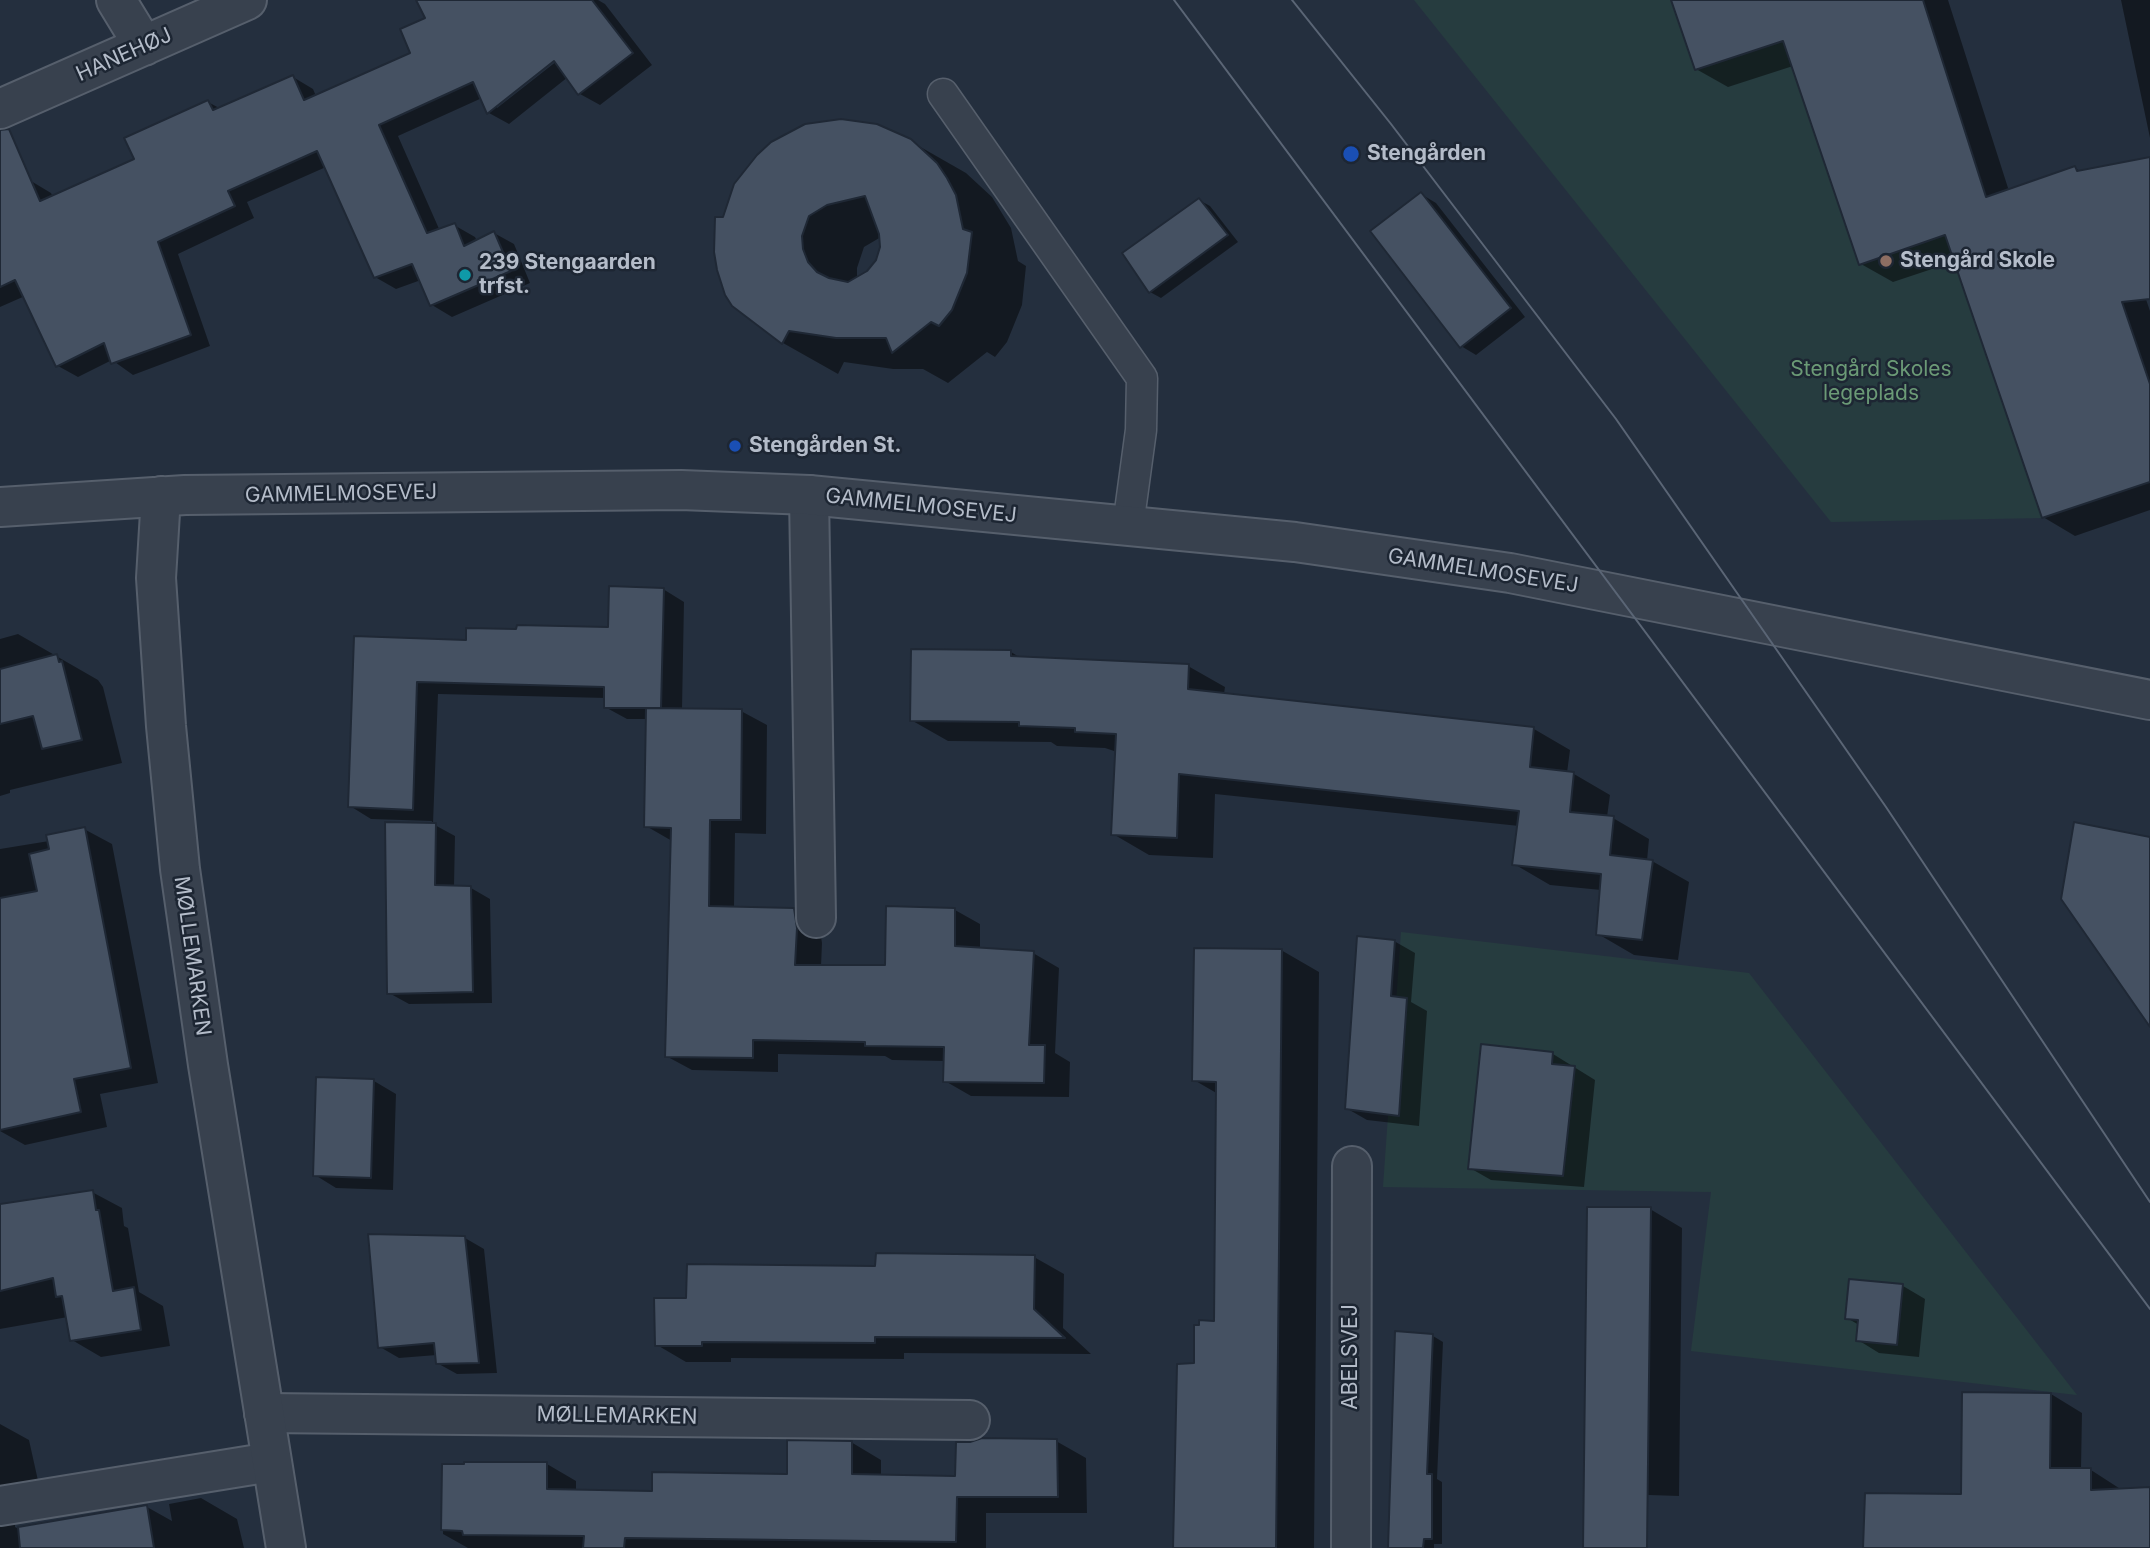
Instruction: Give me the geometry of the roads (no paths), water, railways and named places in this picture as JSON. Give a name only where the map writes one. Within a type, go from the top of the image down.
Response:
[{"type":"street","points":[[116,0],[144,46]]},
{"type":"street","name":"HANEHØJ","points":[[0,109],[247,0]]},
{"type":"street","name":"GAMMELMOSEVEJ","points":[[0,507],[161,496],[681,490],[809,495],[1295,542],[1510,573],[2150,700]]},
{"type":"street","name":"GAMMELMOSEVEJ","points":[[809,495],[816,918]]},
{"type":"street","name":"MØLLEMARKEN","points":[[161,496],[156,578],[166,726],[180,869],[208,1065],[286,1548]]},
{"type":"street","name":"ABELSVEJ","points":[[1351,1548],[1352,1166]]},
{"type":"street","name":"MØLLEMARKEN","points":[[264,1413],[970,1420]]},
{"type":"street","points":[[0,1506],[271,1462]]},
{"type":"lane","points":[[943,94],[1142,378],[1141,430],[1128,526]]},
{"type":"tram line","points":[[1174,0],[2150,1309]]},
{"type":"tram line","points":[[1292,0],[1391,124],[1616,419],[1886,807],[2150,1202]]},
{"type":"place","name":"Stengården","points":[[1351,154]]},
{"type":"place","name":"Stengård Skole","points":[[1886,261]]},
{"type":"place","name":"239 Stengaarden trfst.","points":[[465,275]]},
{"type":"place","name":"Stengården St.","points":[[735,446]]},
{"type":"park label","name":"Stengård Skoles legeplads","points":[[1871,382]]}]
